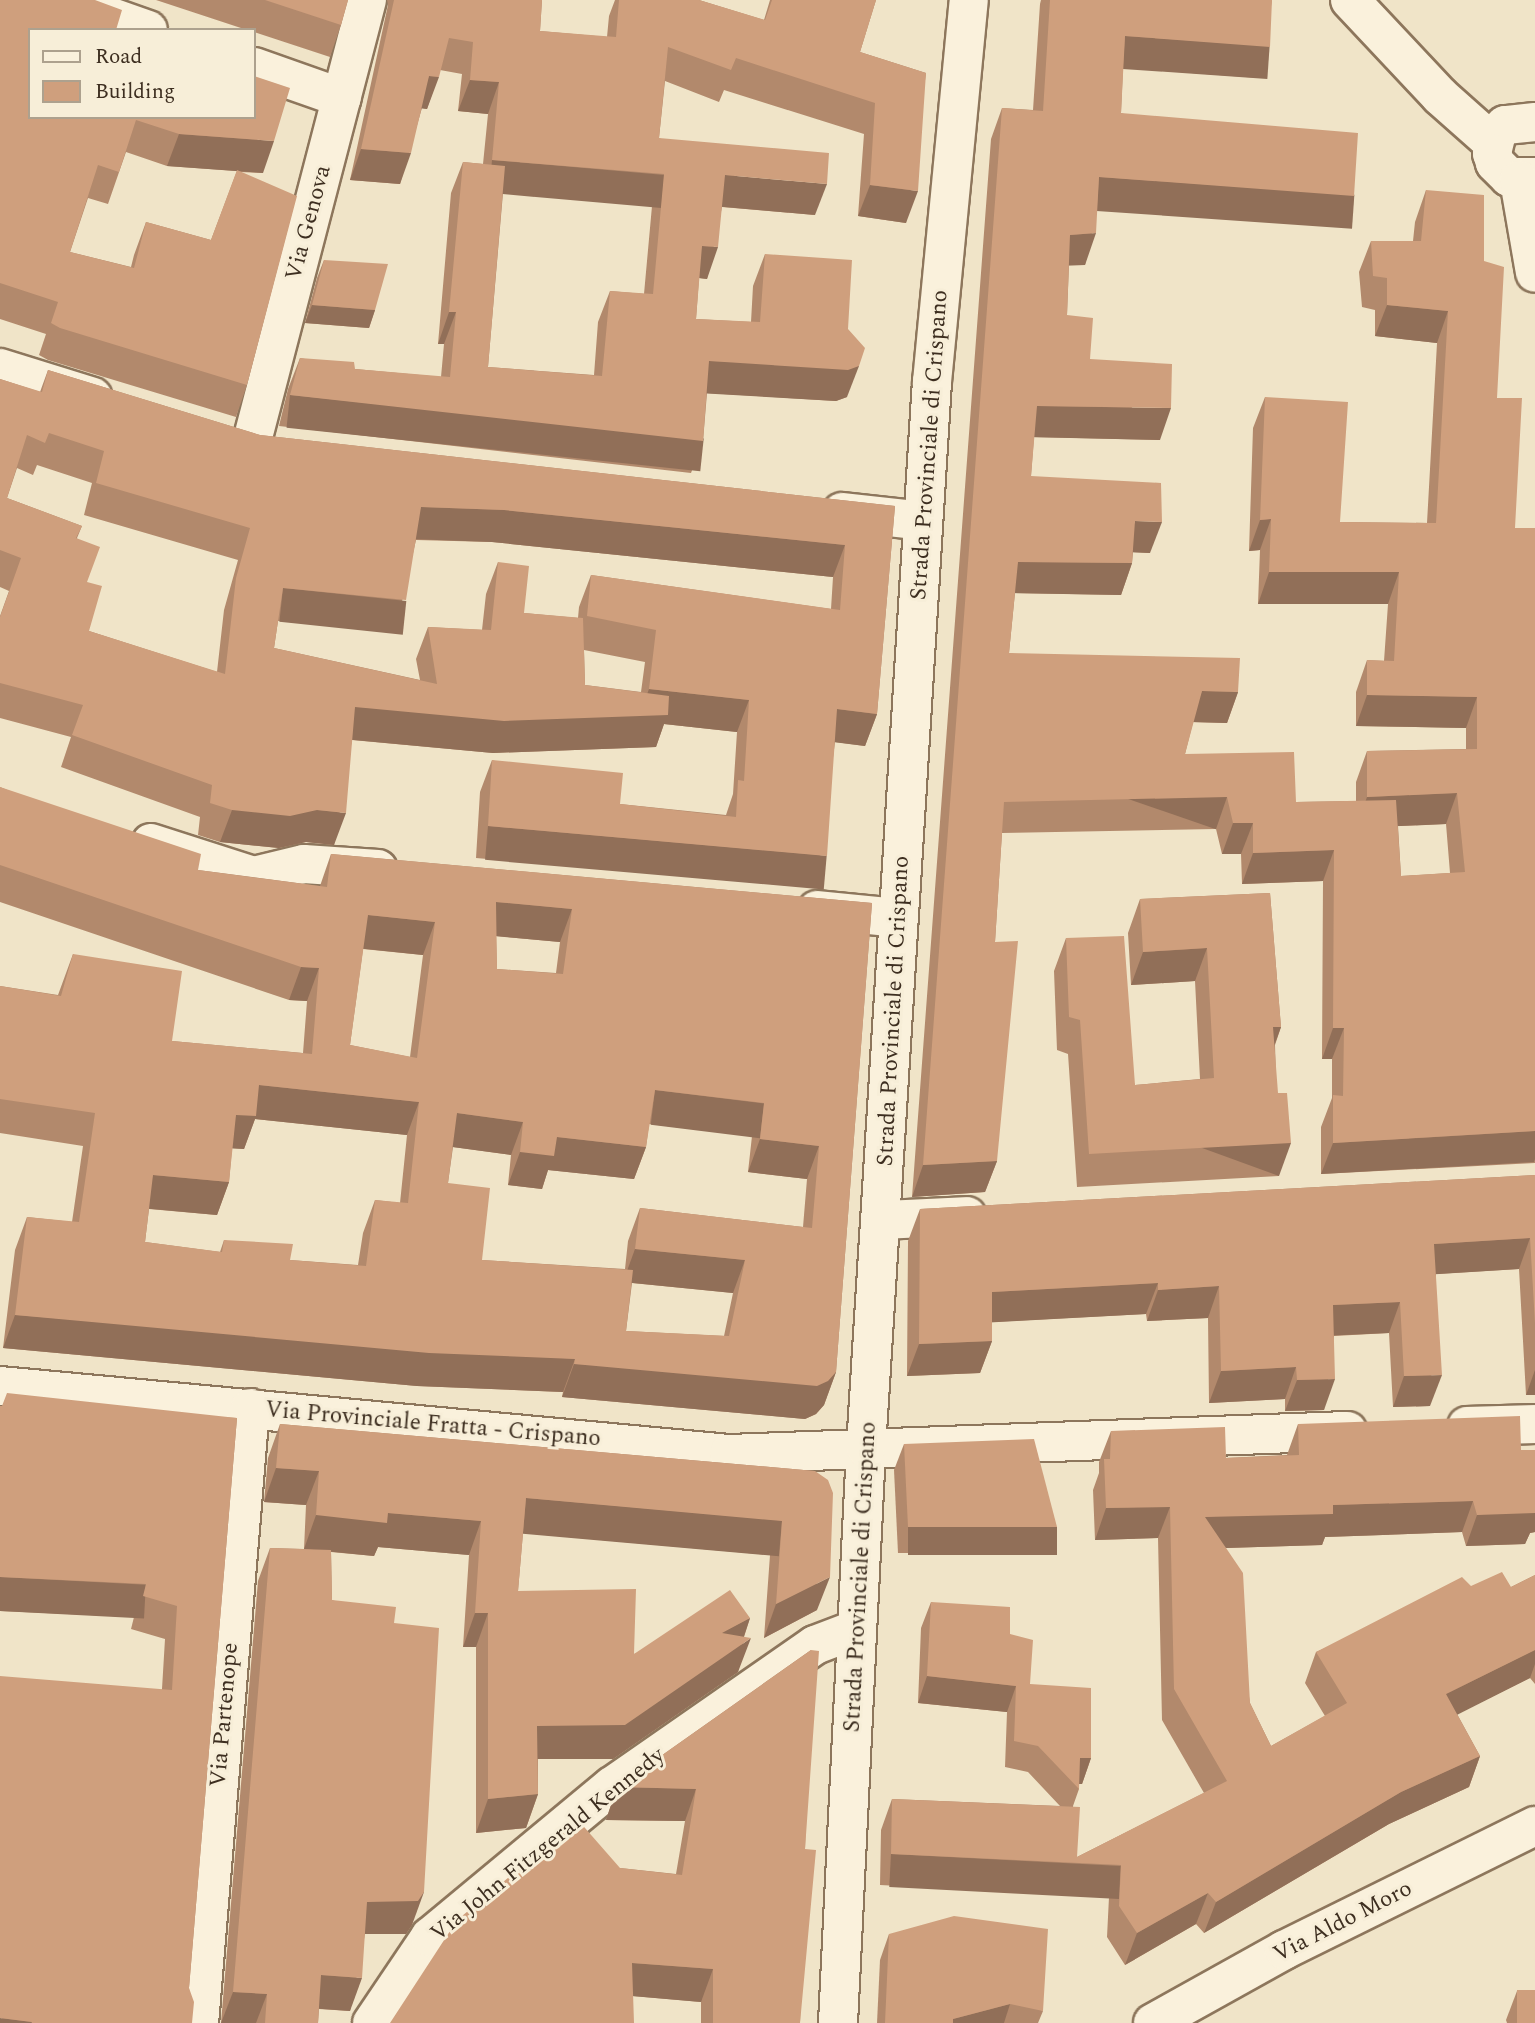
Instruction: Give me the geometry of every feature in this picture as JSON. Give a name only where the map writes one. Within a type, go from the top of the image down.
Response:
[{"type":"street","points":[[63,0],[142,28]]},
{"type":"street","name":"Via Genova","points":[[250,445],[368,0]]},
{"type":"street","name":"Strada Provinciale di Crispano","points":[[838,2023],[866,1448],[883,1220],[932,382],[969,0]]},
{"type":"street","points":[[1350,0],[1440,96],[1493,143],[1501,171],[1527,179],[1535,273]]},
{"type":"street","points":[[256,68],[342,98]]},
{"type":"street","points":[[1493,143],[1505,125],[1535,122]]},
{"type":"street","points":[[0,368],[132,409]]},
{"type":"street","points":[[211,433],[250,445],[292,450]]},
{"type":"street","points":[[800,508],[923,521]]},
{"type":"street","points":[[114,832],[254,876],[304,864],[408,872]]},
{"type":"street","points":[[775,906],[899,918]]},
{"type":"street","points":[[883,1220],[1008,1214]]},
{"type":"street","name":"Via Provinciale Fratta - Crispano","points":[[0,1385],[729,1454],[1382,1429]]},
{"type":"street","name":"Via Partenope","points":[[200,2023],[250,1408]]},
{"type":"street","points":[[1437,1427],[1535,1424]]},
{"type":"street","name":"Via John Fitzgerald Kennedy","points":[[372,2023],[430,1937],[612,1786],[815,1645],[857,1629]]},
{"type":"street","name":"Via Aldo Moro","points":[[1153,2023],[1284,1950],[1535,1826]]},
{"type":"building","points":[[0,0],[95,0],[122,10],[117,28],[28,28],[28,119],[256,119],[256,77],[290,88],[274,141],[179,134],[136,120],[119,172],[98,165],[70,252],[134,268],[146,222],[211,240],[237,170],[297,196],[247,385],[60,328],[51,323],[58,302],[0,283]]},
{"type":"building","points":[[265,0],[348,0],[341,25]]},
{"type":"building","points":[[394,0],[542,0],[540,31],[616,37],[619,0],[699,0],[765,20],[772,0],[876,0],[860,52],[926,73],[918,191],[870,185],[875,103],[736,58],[731,70],[668,47],[659,138],[829,153],[827,184],[725,175],[718,247],[702,246],[696,319],[760,322],[765,254],[852,260],[848,329],[865,348],[859,366],[848,370],[709,361],[703,441],[290,395],[300,358],[354,362],[355,369],[450,377],[456,312],[449,312],[463,162],[505,166],[488,367],[602,376],[610,291],[653,294],[664,174],[492,160],[499,82],[470,80],[473,42],[449,38],[439,77],[429,76],[411,153],[361,149]]},
{"type":"building","points":[[1050,0],[1272,0],[1270,47],[1125,36],[1121,113],[1358,133],[1354,196],[1099,177],[1096,233],[1070,235],[1067,315],[1093,318],[1090,359],[1172,364],[1171,408],[1037,406],[1031,476],[1161,483],[1162,522],[1135,521],[1132,563],[1018,562],[1009,653],[1240,658],[1238,692],[1202,691],[1185,754],[1294,752],[1296,802],[1396,800],[1401,876],[1465,872],[1457,793],[1367,797],[1367,751],[1477,749],[1477,697],[1367,695],[1367,660],[1394,661],[1399,572],[1269,572],[1271,519],[1260,520],[1265,397],[1348,402],[1340,522],[1436,523],[1448,311],[1387,305],[1387,278],[1373,276],[1371,241],[1421,241],[1426,190],[1484,195],[1484,261],[1504,267],[1497,398],[1522,398],[1515,528],[1535,528],[1535,1131],[1333,1143],[1333,1095],[1343,1096],[1344,1028],[1333,1028],[1334,850],[1253,853],[1253,823],[1233,823],[1227,797],[1004,802],[995,942],[1018,941],[997,1161],[923,1165],[1002,108],[1043,111]]},
{"type":"building","points":[[324,260],[388,264],[375,310],[312,305]]},
{"type":"building","points":[[48,370],[260,435],[895,506],[877,714],[837,709],[827,856],[488,826],[492,760],[623,773],[620,804],[736,817],[738,780],[744,781],[749,700],[649,689],[656,630],[587,616],[591,575],[840,610],[845,545],[504,510],[421,507],[406,600],[283,588],[274,648],[437,684],[428,627],[491,630],[498,562],[529,566],[524,613],[583,618],[585,685],[669,696],[668,715],[504,721],[355,707],[346,813],[317,810],[290,816],[232,810],[210,803],[212,785],[72,735],[83,705],[0,683],[0,617],[21,558],[0,550],[0,379],[42,392]],"holes":[[[49,433],[104,451],[96,483],[250,528],[236,578],[225,674],[89,631],[102,586],[87,582],[100,547],[76,538],[82,526],[7,498],[27,435],[45,443]]]},
{"type":"building","points":[[0,787],[201,854],[198,870],[327,887],[331,854],[872,903],[836,1372],[828,1381],[817,1386],[574,1364],[575,1359],[429,1353],[15,1315],[27,1217],[79,1222],[95,1113],[0,1099],[0,986],[61,996],[73,954],[182,971],[172,1041],[312,1054],[319,968],[301,967],[0,865]],"holes":[[[496,902],[572,909],[563,974],[497,969]],[[368,915],[435,922],[417,1058],[350,1045]],[[259,1085],[419,1102],[408,1203],[375,1200],[366,1266],[290,1260],[293,1244],[224,1240],[222,1252],[145,1242],[153,1175],[229,1182],[236,1115],[256,1116]],[[655,1090],[764,1103],[760,1139],[819,1146],[812,1228],[640,1208],[635,1249],[745,1260],[729,1336],[626,1331],[633,1270],[482,1260],[490,1188],[448,1183],[457,1113],[523,1122],[520,1152],[554,1156],[557,1137],[646,1147]]]},
{"type":"building","points":[[1270,893],[1281,1027],[1273,1027],[1278,1093],[1287,1093],[1291,1143],[1089,1154],[1080,1020],[1069,1017],[1066,938],[1124,936],[1135,1085],[1214,1078],[1207,948],[1143,952],[1140,899]]},
{"type":"building","points":[[1535,1175],[1535,1323],[1530,1238],[1434,1244],[1442,1375],[1404,1376],[1400,1302],[1333,1305],[1335,1379],[1297,1380],[1296,1367],[1221,1371],[1219,1286],[1158,1290],[1158,1283],[992,1292],[992,1341],[919,1344],[920,1209]]},
{"type":"building","points":[[7,1393],[237,1418],[189,1988],[194,2002],[192,2023],[32,2023],[0,2018],[0,1676],[172,1690],[177,1606],[143,1596],[146,1584],[0,1577],[0,1406]]},
{"type":"building","points":[[1520,1416],[1521,1450],[1535,1450],[1535,1513],[1477,1515],[1473,1501],[1333,1505],[1333,1514],[1205,1517],[1243,1573],[1250,1703],[1271,1746],[1347,1703],[1316,1652],[1462,1577],[1471,1586],[1502,1572],[1511,1587],[1535,1575],[1535,1650],[1446,1694],[1480,1756],[1401,1792],[1216,1902],[1208,1893],[1137,1933],[1119,1906],[1121,1865],[891,1854],[892,1799],[1080,1807],[1077,1857],[1227,1781],[1174,1689],[1170,1507],[1106,1508],[1104,1459],[1110,1459],[1111,1431],[1225,1427],[1226,1458],[1299,1455],[1298,1424]]},
{"type":"building","points":[[280,1424],[815,1471],[828,1480],[833,1493],[830,1577],[776,1604],[782,1521],[526,1498],[518,1591],[636,1589],[634,1654],[730,1590],[750,1618],[722,1633],[751,1638],[625,1725],[537,1726],[538,1794],[488,1799],[488,1613],[475,1613],[481,1521],[388,1513],[387,1523],[316,1515],[319,1471],[276,1468]]},
{"type":"building","points":[[1034,1439],[1057,1527],[908,1527],[904,1444]]},
{"type":"building","points":[[270,1548],[331,1550],[332,1600],[396,1607],[394,1623],[439,1628],[424,1892],[418,1901],[367,1902],[362,1978],[321,1975],[318,2023],[265,2023],[267,1994],[233,1992]]},
{"type":"building","points":[[931,1602],[1010,1607],[1010,1634],[1033,1640],[1030,1684],[1091,1688],[1091,1758],[1080,1758],[1079,1789],[1038,1746],[1014,1741],[1016,1686],[927,1676]]},
{"type":"building","points":[[811,1650],[819,1651],[805,1849],[816,1850],[800,2023],[713,2023],[713,1969],[632,1963],[634,2023],[390,2023],[462,1916],[578,1820],[620,1868],[682,1875],[696,1789],[617,1787]]},
{"type":"building","points":[[954,1916],[1048,1929],[1043,2011],[1010,2004],[953,2019],[953,2023],[885,2023],[889,1934]]},
{"type":"building","points":[[1517,1990],[1535,1990],[1535,2023],[1517,2023]]}]
